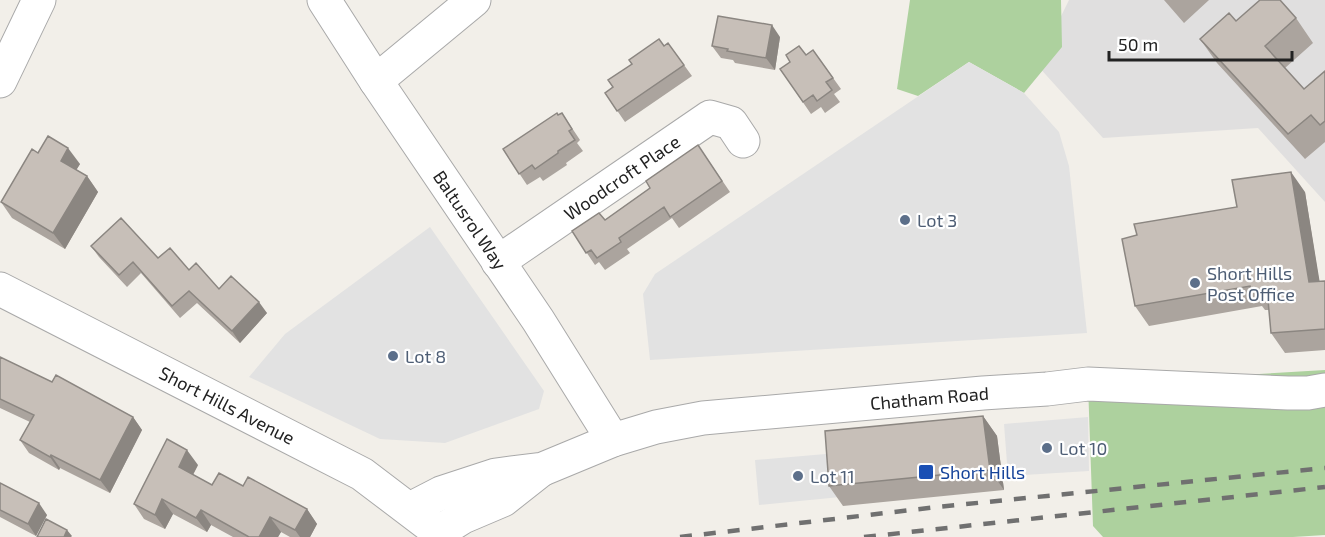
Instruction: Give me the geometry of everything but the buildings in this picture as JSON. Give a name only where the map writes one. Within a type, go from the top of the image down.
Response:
[{"type":"street","points":[[0,81],[39,0]]},
{"type":"street","name":"Baltusrol Way","points":[[324,0],[375,81],[538,320],[613,440]]},
{"type":"street","points":[[375,81],[474,0]]},
{"type":"street","name":"Woodcroft Place","points":[[498,262],[710,117],[731,123],[743,141]]},
{"type":"street","name":"Short Hills Avenue","points":[[0,289],[363,474],[442,534]]},
{"type":"street","name":"Chatham Road","points":[[410,509],[441,493],[496,475],[543,469],[613,440],[656,427],[704,418],[1088,384],[1288,393],[1325,390]]},
{"type":"street","name":"Chatham Road","points":[[442,534],[463,517],[503,500],[543,469]]},
{"type":"shaded area","points":[[1069,0],[1325,0],[1325,202],[1258,128],[1103,138],[1037,65]]},
{"type":"shaded area","name":"Lot 3","points":[[969,62],[1024,93],[1059,132],[1069,166],[1087,333],[650,360],[643,294],[655,274]]},
{"type":"shaded area","name":"Lot 8","points":[[430,227],[544,391],[539,409],[445,443],[380,439],[249,377],[285,334]]},
{"type":"shaded area","name":"Lot 10","points":[[1088,417],[1089,471],[1008,476],[1004,424]]},
{"type":"shaded area","name":"Lot 11","points":[[837,453],[840,497],[759,505],[755,460]]},
{"type":"green space","points":[[910,0],[1061,0],[1062,47],[1024,93],[969,62],[918,96],[897,89]]},
{"type":"green space","points":[[1325,370],[1325,535],[1103,537],[1093,526],[1088,384]]},
{"type":"railway","points":[[680,537],[937,507],[1325,468]]},
{"type":"railway","points":[[864,537],[1325,487]]},
{"type":"place","name":"Lot 3","points":[[905,220]]},
{"type":"place","name":"Short Hills Post Office","points":[[1195,283]]},
{"type":"place","name":"Lot 8","points":[[393,356]]},
{"type":"place","name":"Lot 10","points":[[1047,448]]},
{"type":"place","name":"Short Hills","points":[[926,472]]},
{"type":"place","name":"Lot 11","points":[[798,476]]}]
